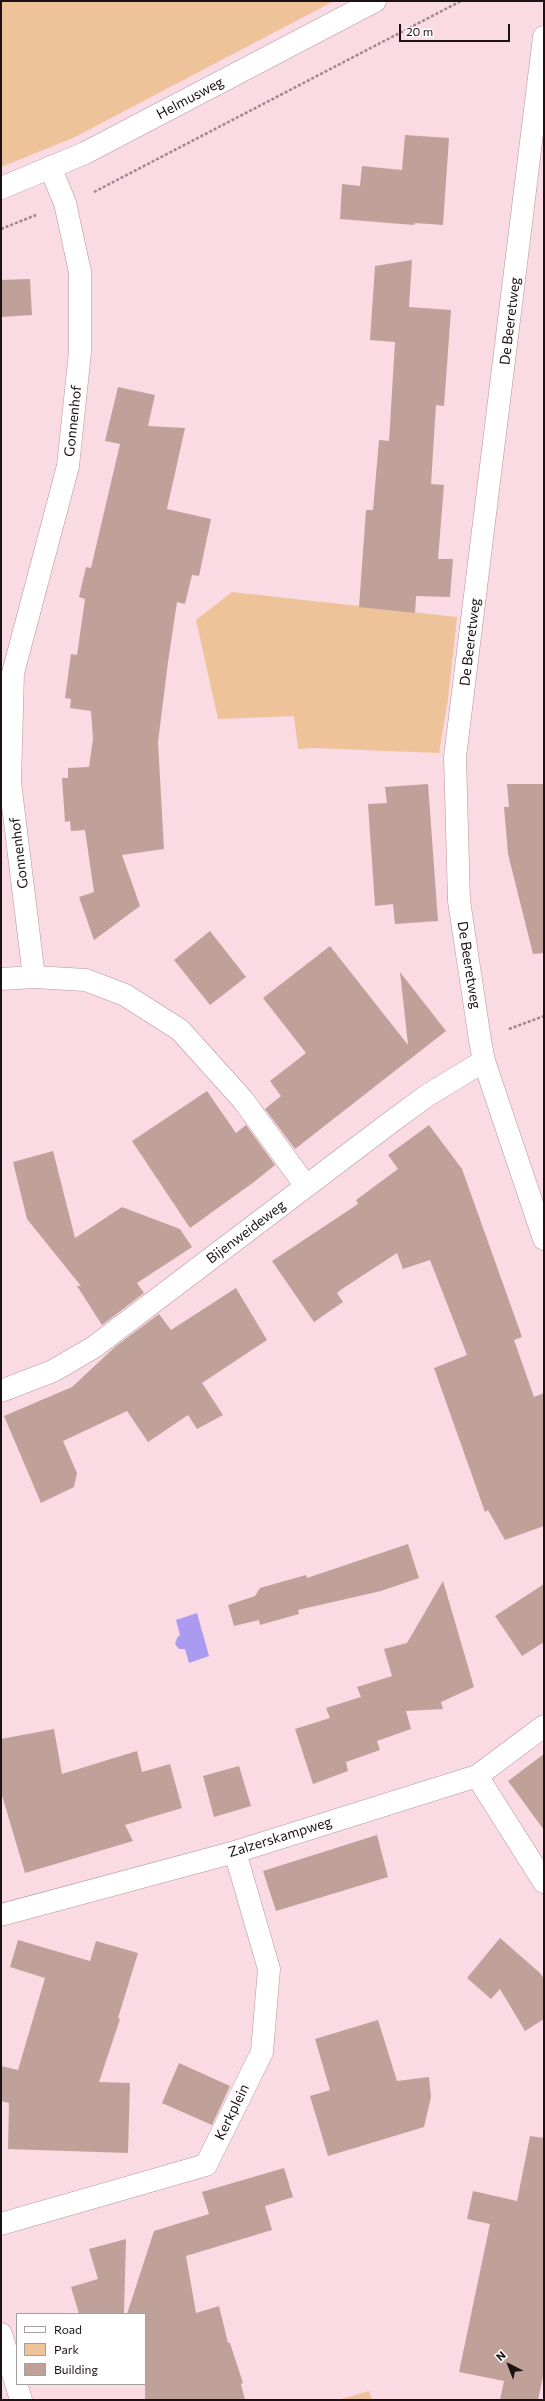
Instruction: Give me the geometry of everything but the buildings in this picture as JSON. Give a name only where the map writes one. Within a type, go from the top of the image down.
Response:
[{"type":"street","name":"Helmusweg","points":[[1,188],[85,153],[375,1]]},
{"type":"street","name":"De Beeretweg","points":[[544,38],[455,757],[459,901],[480,1040],[484,1061],[544,1239]]},
{"type":"street","name":"Gonnenhof","points":[[34,977],[10,782],[13,673],[68,466],[80,352],[80,272],[65,203],[50,168]]},
{"type":"street","name":"Gonnenhof","points":[[1,692],[13,673]]},
{"type":"street","points":[[1,979],[34,977],[86,980],[125,995],[180,1030],[243,1100],[306,1186]]},
{"type":"street","name":"Bijenweideweg","points":[[1,1391],[53,1371],[94,1347],[306,1186],[428,1096],[484,1061]]},
{"type":"street","name":"Zalzerskampweg","points":[[1,1915],[235,1852],[477,1776],[544,1726]]},
{"type":"street","points":[[477,1776],[544,1882]]},
{"type":"street","name":"Kerkplein","points":[[1,2224],[206,2165],[262,2052],[269,1969],[235,1852]]},
{"type":"street","points":[[1,2334],[16,2384]]},
{"type":"street","points":[[16,2385],[21,2400]]},
{"type":"path","points":[[1,229],[103,188],[461,1]]},
{"type":"path","points":[[480,1040],[544,1016]]},
{"type":"green space","points":[[1,1],[334,1],[73,138],[1,167]]},
{"type":"green space","points":[[232,592],[457,617],[448,699],[439,753],[314,748],[298,749],[294,716],[218,719],[196,620]]},
{"type":"green space","points":[[369,2391],[372,2400],[338,2400]]},
{"type":"shaded area","points":[[197,1613],[209,1656],[189,1663],[185,1649],[179,1649],[175,1644],[180,1635],[176,1620]]}]
